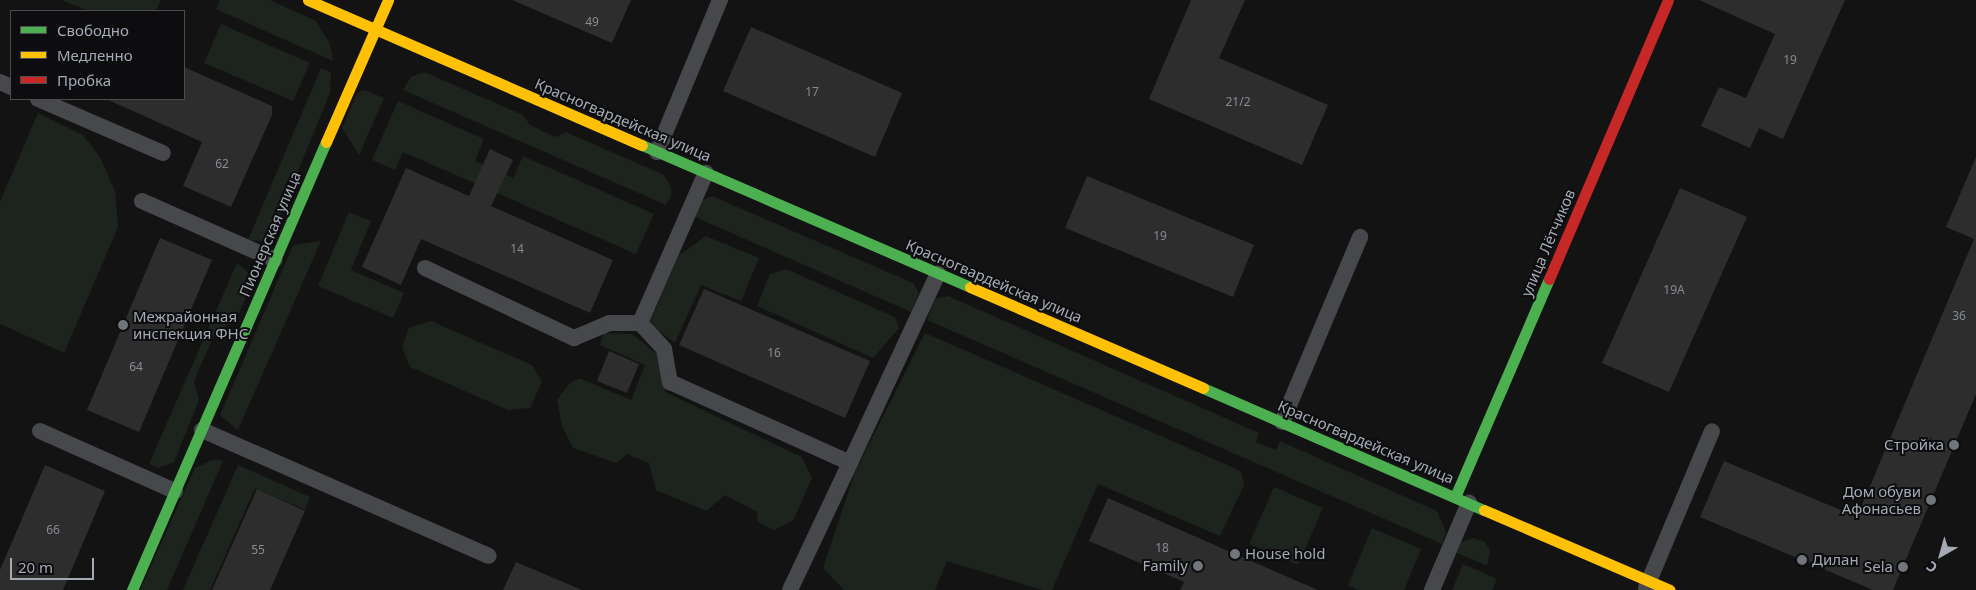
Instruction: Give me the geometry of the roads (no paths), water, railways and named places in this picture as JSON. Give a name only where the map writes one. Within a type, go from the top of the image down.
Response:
[{"type":"street","name":"Красногвардейская улица","points":[[308,0],[1462,500],[1647,586],[1670,590]]},
{"type":"street","name":"Пионерская улица","points":[[132,590],[388,0]]},
{"type":"street","name":"улица Лётчиков","points":[[1462,500],[1668,0]]},
{"type":"lane","points":[[657,152],[720,0]]},
{"type":"lane","points":[[40,100],[163,153]]},
{"type":"lane","points":[[640,323],[706,172]]},
{"type":"lane","points":[[142,201],[275,260]]},
{"type":"lane","points":[[1282,422],[1360,237]]},
{"type":"lane","points":[[425,268],[574,338],[610,324],[640,323],[664,349],[670,382],[850,463]]},
{"type":"lane","points":[[790,590],[938,273]]},
{"type":"lane","points":[[202,430],[489,556]]},
{"type":"lane","points":[[1647,586],[1712,430]]},
{"type":"lane","points":[[40,431],[175,491]]},
{"type":"lane","points":[[1432,590],[1462,500]]},
{"type":"place","name":"Межрайонная инспекция ФНС","points":[[123,325]]},
{"type":"place","name":"Стройка","points":[[1954,445]]},
{"type":"place","name":"Дом обуви Афонасьев","points":[[1931,500]]},
{"type":"place","name":"House hold","points":[[1235,554]]},
{"type":"place","name":"Дилан","points":[[1802,560]]},
{"type":"place","name":"Family","points":[[1198,566]]},
{"type":"place","name":"Sela","points":[[1903,567]]}]
